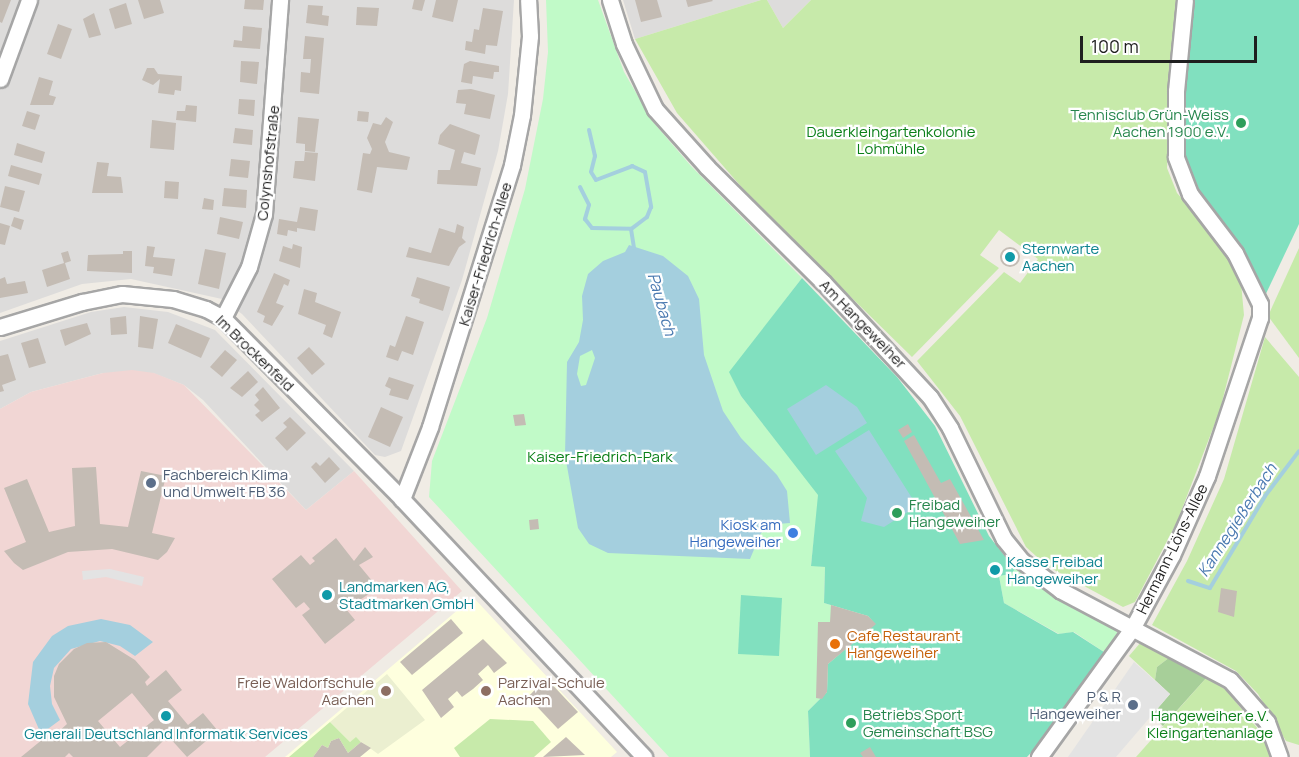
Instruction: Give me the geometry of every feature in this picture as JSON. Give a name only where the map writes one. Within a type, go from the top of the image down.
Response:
[{"type":"street","points":[[0,79],[29,0]]},
{"type":"street","name":"Colynshofstraße","points":[[223,318],[249,267],[264,214],[280,0]]},
{"type":"street","name":"Kaiser-Friedrich-Allee","points":[[402,500],[434,417],[512,165],[522,115],[530,36],[528,0]]},
{"type":"street","name":"Am Hangeweiher","points":[[610,0],[624,44],[656,109],[706,167],[823,282],[930,397],[955,437],[1004,539],[1022,561],[1060,590],[1230,680],[1267,722],[1280,757]]},
{"type":"street","name":"Hermann-Löns-Allee","points":[[1039,757],[1133,627],[1207,476],[1260,318],[1260,304],[1235,253],[1190,194],[1176,157],[1176,91],[1185,0]]},
{"type":"street","name":"Im Brockenfeld","points":[[0,327],[82,302],[122,294],[173,299],[206,309],[223,318],[402,500],[644,757]]},
{"type":"shaded area","points":[[0,0],[514,0],[508,94],[498,151],[462,280],[401,451],[385,457],[375,455],[242,314],[222,299],[131,279],[82,284],[0,313]]},
{"type":"shaded area","points":[[623,0],[761,0],[635,39]]},
{"type":"shaded area","points":[[767,0],[811,0],[783,28]]},
{"type":"shaded area","points":[[124,307],[168,312],[215,330],[354,471],[306,510],[203,400],[184,385],[153,373],[103,373],[31,392],[0,409],[0,341],[91,312]]},
{"type":"shaded area","points":[[132,370],[154,373],[184,385],[306,510],[354,471],[462,591],[265,757],[0,757],[0,409],[31,392],[103,373]]},
{"type":"shaded area","points":[[110,569],[144,577],[142,586],[106,577],[83,580],[82,571]]},
{"type":"shaded area","points":[[473,597],[617,752],[611,757],[285,757]]},
{"type":"shaded area","name":"P & R Hangeweiher","points":[[1134,662],[1170,694],[1116,757],[1068,757]]},
{"type":"shaded area","points":[[387,674],[425,720],[378,754],[356,738],[350,742],[330,722]]},
{"type":"green space","name":"Kaiser-Friedrich-Park","points":[[546,0],[598,0],[624,72],[653,122],[691,166],[802,278],[730,372],[741,396],[819,495],[811,565],[825,567],[824,603],[868,616],[876,624],[828,664],[827,692],[808,711],[810,757],[669,757],[429,497],[432,461],[487,318],[525,189],[543,99],[548,52]]},
{"type":"green space","name":"Dauerkleingartenkolonie Lohmühle","points":[[767,0],[783,28],[811,0],[1176,0],[1167,168],[1177,193],[1230,253],[1241,283],[1244,315],[1220,410],[1177,522],[1135,602],[1123,607],[1047,566],[1026,547],[960,416],[917,361],[1004,272],[1020,283],[1038,259],[999,230],[980,255],[999,268],[912,357],[758,206],[677,113],[635,39]]},
{"type":"green space","name":"Tennisclub Grün-Weiss Aachen 1900 e.V.","points":[[1191,0],[1299,0],[1299,224],[1263,300],[1193,190],[1181,157]]},
{"type":"green space","points":[[1299,248],[1299,358],[1268,316]]},
{"type":"green space","name":"Freibad Hangeweiher","points":[[802,278],[897,377],[935,426],[989,536],[1015,569],[1011,574],[999,576],[1004,603],[1058,634],[1073,632],[1107,654],[1053,729],[1027,757],[810,757],[808,711],[827,692],[828,664],[875,624],[868,616],[824,603],[825,567],[811,566],[818,495],[741,396],[729,372]]},
{"type":"green space","points":[[1265,337],[1299,377],[1299,745],[1286,741],[1258,694],[1236,671],[1152,625],[1187,561],[1224,479]]},
{"type":"green space","points":[[1015,569],[1115,627],[1118,635],[1107,654],[1074,632],[1059,634],[1004,603],[999,576],[1011,574]]},
{"type":"green space","points":[[741,595],[782,598],[779,656],[738,654]]},
{"type":"green space","points":[[1141,642],[1170,657],[1157,667],[1155,680],[1129,656]]},
{"type":"green space","points":[[1170,657],[1207,677],[1163,726],[1152,715],[1170,694],[1155,680],[1157,667]]},
{"type":"green space","name":"Hangeweiher e.V. Kleingartenanlage","points":[[1207,677],[1226,690],[1263,735],[1272,757],[1136,757]]},
{"type":"green space","points":[[490,719],[533,721],[551,742],[534,757],[460,757],[454,748]]},
{"type":"green space","points":[[330,722],[350,742],[356,737],[361,742],[348,753],[339,738],[331,741],[328,748],[322,745],[313,757],[289,757]]},
{"type":"water","points":[[629,245],[663,256],[688,276],[699,299],[704,355],[723,411],[741,438],[777,475],[787,491],[790,523],[777,524],[761,533],[750,559],[608,553],[589,544],[578,528],[565,455],[567,362],[579,342],[583,320],[582,296],[588,274],[603,261],[625,252]],"holes":[[[592,350],[595,358],[586,385],[581,386],[577,374],[580,356]]]},
{"type":"water","points":[[826,385],[857,407],[867,423],[816,455],[787,409]]},
{"type":"water","points":[[869,430],[917,506],[884,527],[861,521],[867,498],[835,451]]},
{"type":"water","points":[[101,619],[130,625],[153,642],[135,656],[120,646],[100,641],[71,649],[54,668],[50,686],[52,704],[60,720],[41,734],[28,704],[33,662],[52,636],[68,626]]},
{"type":"building","points":[[0,0],[11,0],[2,23],[0,22]]},
{"type":"building","points":[[138,0],[160,0],[164,13],[144,19]]},
{"type":"building","points":[[245,0],[264,0],[263,10],[244,9]]},
{"type":"building","points":[[414,0],[425,0],[422,11],[412,9]]},
{"type":"building","points":[[436,0],[458,0],[453,22],[432,17]]},
{"type":"building","points":[[635,0],[657,0],[662,17],[641,22]]},
{"type":"building","points":[[686,0],[712,0],[713,1],[688,7]]},
{"type":"building","points":[[126,3],[132,24],[115,29],[109,9]]},
{"type":"building","points":[[308,5],[323,6],[322,15],[329,16],[328,26],[306,23]]},
{"type":"building","points":[[357,7],[379,8],[377,26],[356,25]]},
{"type":"building","points":[[483,8],[503,11],[497,46],[486,45],[485,54],[465,50],[466,41],[472,42],[474,29],[479,30]]},
{"type":"building","points":[[94,13],[101,35],[89,38],[83,19]]},
{"type":"building","points":[[58,24],[72,29],[61,59],[47,54]]},
{"type":"building","points":[[243,26],[262,28],[260,49],[233,47],[234,40],[242,41]]},
{"type":"building","points":[[305,36],[324,38],[319,94],[300,92],[301,72],[310,73],[311,59],[303,59]]},
{"type":"building","points":[[241,61],[259,62],[257,84],[240,82]]},
{"type":"building","points":[[470,61],[499,66],[499,72],[494,72],[493,79],[473,76],[472,84],[461,82],[464,64]]},
{"type":"building","points":[[147,68],[154,68],[158,74],[182,76],[181,91],[175,90],[174,95],[158,93],[160,79],[153,85],[142,80]]},
{"type":"building","points":[[39,77],[53,81],[49,95],[56,97],[53,105],[30,105]]},
{"type":"building","points":[[471,89],[495,95],[490,119],[464,114],[466,104],[456,103],[458,90]]},
{"type":"building","points":[[239,99],[255,100],[254,116],[238,114]]},
{"type":"building","points":[[186,105],[197,106],[196,122],[176,120],[177,111],[185,111]]},
{"type":"building","points":[[27,111],[40,115],[35,130],[22,126]]},
{"type":"building","points":[[358,111],[369,112],[368,122],[357,121]]},
{"type":"building","points":[[298,117],[319,119],[315,152],[305,151],[305,144],[296,143]]},
{"type":"building","points":[[386,117],[393,122],[385,142],[389,152],[410,157],[407,170],[377,167],[372,193],[357,190],[363,153],[370,154],[372,149],[367,138],[373,123],[381,125]]},
{"type":"building","points":[[152,120],[176,123],[174,150],[150,148]]},
{"type":"building","points":[[450,124],[480,135],[475,155],[464,152],[461,163],[481,168],[477,186],[437,184],[438,170],[450,170],[455,150],[438,144],[440,135]]},
{"type":"building","points":[[235,128],[253,130],[252,145],[233,143]]},
{"type":"building","points":[[17,143],[45,152],[42,163],[14,155]]},
{"type":"building","points":[[305,152],[318,153],[315,181],[293,178],[295,161],[304,161]]},
{"type":"building","points":[[231,159],[250,161],[248,178],[229,176]]},
{"type":"building","points":[[97,162],[109,163],[107,176],[121,177],[123,193],[92,193]]},
{"type":"building","points":[[11,165],[42,174],[39,185],[8,176]]},
{"type":"building","points":[[165,181],[179,182],[178,199],[164,198]]},
{"type":"building","points":[[5,186],[25,191],[19,212],[0,207]]},
{"type":"building","points":[[224,188],[247,190],[246,208],[222,206]]},
{"type":"building","points":[[204,198],[214,200],[213,210],[202,209]]},
{"type":"building","points":[[300,207],[318,210],[315,231],[297,228],[297,232],[288,230],[287,236],[277,234],[279,219],[297,222]]},
{"type":"building","points":[[14,217],[24,220],[21,230],[11,226]]},
{"type":"building","points":[[220,217],[243,222],[239,239],[217,234]]},
{"type":"building","points":[[0,223],[10,226],[5,245],[0,244]]},
{"type":"building","points":[[457,224],[464,227],[462,238],[466,242],[459,247],[449,266],[406,257],[409,247],[431,253],[439,228],[455,233]]},
{"type":"building","points":[[293,244],[302,247],[300,268],[279,261],[283,246],[292,249]]},
{"type":"building","points":[[147,246],[155,247],[153,257],[175,259],[172,276],[153,273],[154,267],[145,266]]},
{"type":"building","name":"Sternwarte Aachen","points":[[1010,247],[1017,250],[1020,257],[1017,264],[1010,267],[1003,264],[1000,257],[1003,250]]},
{"type":"building","points":[[205,249],[226,253],[219,289],[198,284]]},
{"type":"building","points":[[68,251],[71,261],[65,263],[70,279],[47,287],[42,270],[64,263],[61,253]]},
{"type":"building","points":[[123,251],[132,251],[132,273],[87,271],[88,255],[123,254]]},
{"type":"building","points":[[274,273],[290,280],[288,286],[284,284],[276,303],[284,306],[272,326],[263,322],[265,316],[257,312]]},
{"type":"building","points":[[5,277],[7,284],[25,281],[28,293],[0,298],[0,279]]},
{"type":"building","points":[[417,277],[450,287],[443,311],[419,303],[420,299],[411,296]]},
{"type":"building","points":[[304,289],[317,293],[315,302],[341,312],[332,338],[323,334],[326,325],[298,314]]},
{"type":"building","points":[[126,316],[127,334],[111,335],[110,318]]},
{"type":"building","points":[[140,316],[158,319],[153,349],[138,347]]},
{"type":"building","points":[[406,316],[424,322],[413,355],[402,351],[398,361],[386,357],[390,345],[395,347]]},
{"type":"building","points":[[87,323],[91,334],[65,346],[60,330]]},
{"type":"building","points":[[176,324],[210,338],[201,358],[168,343]]},
{"type":"building","points":[[38,338],[46,363],[29,368],[21,343]]},
{"type":"building","points":[[309,347],[325,364],[312,375],[297,358]]},
{"type":"building","points":[[225,350],[237,360],[222,377],[210,367]]},
{"type":"building","points":[[8,354],[16,380],[2,385],[4,391],[0,392],[0,356]]},
{"type":"building","points":[[248,371],[258,382],[242,397],[230,388]]},
{"type":"building","points":[[389,377],[414,385],[408,400],[389,395],[391,389],[385,386]]},
{"type":"building","points":[[263,387],[280,408],[262,422],[255,415],[260,411],[254,405],[259,400],[255,395]]},
{"type":"building","points":[[381,407],[403,417],[390,447],[368,437]]},
{"type":"building","points":[[524,414],[526,425],[515,426],[513,415]]},
{"type":"building","points":[[290,417],[306,433],[287,451],[275,438],[287,427],[283,423]]},
{"type":"building","points":[[908,424],[912,432],[903,438],[898,430]]},
{"type":"building","name":"Freibad Hangeweiher","points":[[914,435],[941,483],[950,479],[984,540],[960,544],[904,441]]},
{"type":"building","points":[[329,457],[340,469],[325,483],[311,467],[316,462],[320,466]]},
{"type":"building","points":[[96,467],[100,524],[128,527],[141,471],[166,476],[152,533],[175,538],[167,552],[158,560],[112,549],[68,552],[23,570],[14,563],[4,551],[26,542],[4,488],[27,479],[49,532],[75,526],[72,468]]},
{"type":"building","points":[[538,519],[539,529],[530,530],[529,520]]},
{"type":"building","name":"Kiosk am Hangeweiher","points":[[795,526],[799,532],[795,538],[791,538],[787,530]]},
{"type":"building","name":"Landmarken AG, Stadtmarken GmbH","points":[[336,538],[354,561],[365,547],[373,557],[359,565],[378,588],[346,609],[355,620],[325,644],[302,615],[310,609],[304,602],[296,608],[272,579],[301,555],[310,565],[315,561],[312,558]]},
{"type":"building","points":[[1221,588],[1237,591],[1234,617],[1218,612]]},
{"type":"building","name":"Cafe Restaurant Hangeweiher","points":[[831,605],[868,616],[876,624],[867,632],[864,630],[864,634],[828,664],[827,692],[822,699],[816,698],[818,622],[830,622]]},
{"type":"building","points":[[451,619],[463,633],[412,675],[400,662]]},
{"type":"building","points":[[483,639],[507,663],[494,673],[488,665],[478,674],[483,680],[473,689],[462,697],[457,691],[448,699],[454,707],[441,718],[422,690]]},
{"type":"building","points":[[106,642],[135,660],[150,677],[145,682],[147,686],[166,670],[182,690],[168,701],[188,725],[203,713],[218,731],[187,757],[168,736],[147,757],[73,757],[69,753],[65,757],[21,757],[54,730],[57,733],[67,724],[54,697],[54,676],[59,664],[74,649],[87,643]],"holes":[[[132,693],[154,720],[120,747],[98,721]]]},
{"type":"building","points":[[546,678],[578,712],[558,729],[528,697]]},
{"type":"building","points":[[566,737],[585,755],[543,757],[559,743]]},
{"type":"building","points":[[339,738],[348,753],[361,742],[371,748],[360,757],[313,757],[322,745],[328,748],[331,741]]},
{"type":"building","points":[[870,747],[876,757],[863,757],[860,753]]},
{"type":"waterway","name":"Paubach","points":[[589,130],[595,156],[591,172],[596,180],[632,166],[645,172],[651,207],[647,217],[631,229],[634,248]]},
{"type":"waterway","points":[[580,187],[589,205],[585,219],[592,228],[631,229]]},
{"type":"waterway","name":"Kannegießerbach","points":[[1188,581],[1210,588],[1265,496],[1299,451]]},
{"type":"place","name":"Tennisclub Grün-Weiss Aachen 1900 e.V.","points":[[1241,123]]},
{"type":"place","name":"Sternwarte Aachen","points":[[1010,257]]},
{"type":"place","name":"Fachbereich Klima und Umwelt FB 36","points":[[151,483]]},
{"type":"place","name":"Freibad Hangeweiher","points":[[897,513]]},
{"type":"place","name":"Kiosk am Hangeweiher","points":[[793,533]]},
{"type":"place","name":"Kasse Freibad Hangeweiher","points":[[995,570]]},
{"type":"place","name":"Landmarken AG, Stadtmarken GmbH","points":[[327,595]]},
{"type":"place","name":"Cafe Restaurant Hangeweiher","points":[[835,644]]},
{"type":"place","name":"Freie Waldorfschule Aachen","points":[[386,691]]},
{"type":"place","name":"Parzival-Schule Aachen","points":[[486,691]]},
{"type":"place","name":"P & R Hangeweiher","points":[[1133,705]]},
{"type":"place","name":"Generali Deutschland Informatik Services","points":[[166,716]]},
{"type":"place","name":"Betriebs Sport Gemeinschaft BSG","points":[[851,723]]}]
